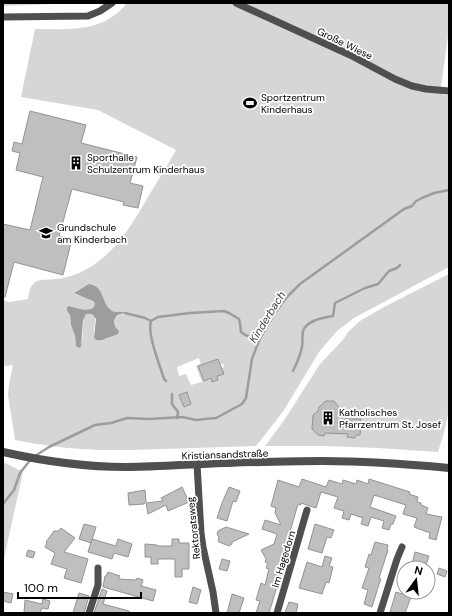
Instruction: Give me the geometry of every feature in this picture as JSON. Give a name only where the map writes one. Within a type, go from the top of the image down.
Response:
[{"type":"street","points":[[3,17],[88,16],[100,11],[112,3]]},
{"type":"street","name":"Große Wiese","points":[[236,3],[350,55],[395,79],[412,86],[449,91]]},
{"type":"street","name":"Kristiansandstraße","points":[[3,452],[42,460],[78,465],[113,467],[321,461],[381,463],[449,468]]},
{"type":"street","name":"Rektoratsweg","points":[[197,464],[201,533],[216,613]]},
{"type":"street","name":"Im Hagedorn","points":[[277,613],[307,510]]},
{"type":"street","points":[[380,613],[402,547]]},
{"type":"street","points":[[89,613],[98,585],[98,568]]},
{"type":"shaded area","points":[[3,3],[80,3],[3,6]]},
{"type":"shaded area","points":[[127,3],[449,3],[449,29],[441,87],[443,95],[449,95],[449,267],[354,318],[337,331],[319,352],[284,410],[256,446],[99,450],[67,448],[15,440],[8,395],[13,365],[3,365],[3,300],[9,302],[28,299],[30,288],[37,281],[65,278],[75,275],[88,269],[110,252],[131,226],[176,150],[98,110],[21,97],[35,29],[73,29],[85,27],[107,20],[118,13]],"holes":[[[92,284],[96,286],[108,308],[114,311],[124,312],[124,314],[116,317],[115,319],[115,325],[119,332],[106,339],[95,339],[95,317],[92,314],[86,314],[83,323],[83,336],[81,344],[79,348],[76,346],[75,336],[67,307],[69,306],[87,310],[93,308],[95,304],[93,301],[84,296],[75,294],[75,292]],[[199,358],[201,364],[196,366],[202,382],[191,385],[186,374],[179,376],[177,367]],[[218,359],[220,364],[223,364],[224,367],[217,376],[218,380],[213,382],[211,378],[204,381],[199,366]],[[187,392],[191,404],[184,407],[179,395]]]},
{"type":"shaded area","points":[[449,274],[449,409],[438,452],[324,446],[265,446],[285,419],[320,364],[342,341],[349,331],[360,321],[384,307]]},
{"type":"shaded area","points":[[89,284],[98,288],[106,304],[111,310],[125,313],[118,315],[114,321],[119,331],[118,334],[102,340],[96,340],[94,338],[96,319],[92,314],[86,314],[83,321],[81,347],[79,348],[76,346],[75,336],[67,307],[69,306],[84,310],[93,308],[95,304],[93,301],[74,293]]},
{"type":"shaded area","points":[[3,462],[23,472],[3,563]]},
{"type":"building","name":"Sporthalle Schulzentrum Kinderhaus","points":[[30,111],[86,125],[81,143],[137,157],[130,183],[143,186],[138,208],[123,205],[124,202],[72,189],[59,236],[72,239],[63,275],[14,262],[5,297],[3,297],[3,224],[30,230],[43,177],[16,170],[20,153],[12,151],[14,142],[22,144]]},
{"type":"building","points":[[218,359],[224,374],[217,376],[218,380],[212,382],[211,378],[204,381],[198,366]]},
{"type":"building","points":[[187,392],[191,404],[184,407],[179,395]]},
{"type":"building","name":"Katholisches Pfarrzentrum St. Josef","points":[[326,401],[334,401],[346,419],[361,419],[360,435],[356,435],[355,438],[347,437],[348,434],[325,433],[324,436],[318,435],[312,429],[313,415]]},
{"type":"building","points":[[302,479],[326,487],[329,480],[342,484],[343,480],[356,484],[357,480],[368,484],[369,479],[410,492],[409,494],[418,497],[417,502],[428,508],[426,514],[442,517],[436,540],[429,538],[430,533],[414,527],[417,518],[403,514],[406,505],[374,495],[370,507],[396,516],[389,530],[382,528],[384,521],[371,517],[368,526],[361,524],[363,518],[351,514],[349,520],[342,518],[344,511],[334,508],[338,497],[321,492],[316,508],[301,503],[301,505],[298,504],[289,535],[292,536],[291,540],[269,613],[256,613],[260,601],[256,600],[261,583],[265,585],[269,569],[266,568],[268,563],[265,562],[266,559],[261,550],[274,544],[277,534],[262,529],[265,520],[281,525],[275,513],[276,508],[271,506],[278,480],[299,487]]},
{"type":"building","points":[[182,487],[189,502],[168,511],[166,505],[148,514],[146,503],[163,501],[161,498]]},
{"type":"building","points":[[229,487],[240,491],[236,502],[233,501],[227,521],[217,518]]},
{"type":"building","points":[[145,490],[146,502],[144,504],[129,505],[128,493]]},
{"type":"building","points":[[84,524],[96,527],[91,543],[79,539]]},
{"type":"building","points":[[315,524],[334,530],[331,538],[327,537],[322,553],[308,549]]},
{"type":"building","points":[[226,527],[249,534],[232,542],[229,546],[219,542],[219,537],[217,534],[218,531]]},
{"type":"building","points":[[61,528],[75,538],[64,552],[88,559],[81,583],[64,578],[67,569],[51,564],[55,553],[45,547],[46,542],[54,531],[59,531]]},
{"type":"building","points":[[92,539],[116,546],[118,539],[132,544],[128,557],[114,553],[112,559],[88,552]]},
{"type":"building","points":[[172,539],[179,539],[179,543],[189,543],[189,569],[182,569],[182,577],[175,577],[175,559],[158,559],[158,564],[151,564],[151,557],[145,557],[145,544],[172,546]]},
{"type":"building","points":[[375,542],[388,545],[388,550],[372,607],[364,604],[368,590],[362,588],[369,568],[365,567]]},
{"type":"building","points":[[28,550],[35,552],[33,558],[26,556]]},
{"type":"building","points":[[415,552],[429,556],[428,560],[413,560]]},
{"type":"building","points":[[325,556],[332,558],[329,566],[333,567],[329,583],[326,582],[322,594],[299,588],[307,562],[322,567]]},
{"type":"building","points":[[222,559],[230,561],[227,571],[219,569]]},
{"type":"building","points":[[439,568],[447,571],[445,577],[437,574]]},
{"type":"building","points":[[108,572],[120,576],[118,579],[136,580],[137,578],[143,580],[141,586],[156,590],[153,601],[103,587],[105,576]]},
{"type":"building","points":[[193,587],[201,590],[197,604],[189,602]]},
{"type":"building","points":[[102,589],[107,591],[103,604],[129,611],[129,613],[94,613]]},
{"type":"building","points":[[3,592],[13,594],[11,603],[3,601]]},
{"type":"building","points":[[396,592],[396,600],[410,600],[405,613],[390,612]]},
{"type":"building","points":[[79,593],[89,596],[84,613],[73,613]]},
{"type":"building","points":[[232,594],[244,598],[239,613],[227,613]]},
{"type":"building","points":[[43,599],[50,601],[48,609],[42,608],[40,613],[24,613],[25,600],[42,604]]},
{"type":"building","points":[[289,602],[298,604],[296,613],[285,613]]},
{"type":"waterway","name":"Kinderbach","points":[[35,456],[49,447],[95,425],[111,423],[127,418],[149,419],[182,417],[196,420],[216,418],[242,404],[246,398],[252,359],[260,338],[286,298],[300,284],[404,209],[412,206],[416,201],[434,193],[449,190]]},
{"type":"waterway","points":[[293,371],[301,350],[303,331],[308,324],[316,320],[333,316],[335,303],[365,288],[378,284],[389,271],[400,265]]},
{"type":"waterway","points":[[166,381],[164,379],[152,342],[150,327],[151,321],[158,317],[224,311],[239,319],[241,332],[245,335],[260,339]]},
{"type":"waterway","points":[[125,313],[151,321]]},
{"type":"waterway","points":[[172,394],[172,404],[178,412],[177,418]]},
{"type":"waterway","name":"Kinderbach","points":[[3,504],[14,490],[20,473],[31,459]]},
{"type":"place","name":"Sportzentrum Kinderhaus","points":[[250,103]]},
{"type":"place","name":"Sporthalle Schulzentrum Kinderhaus","points":[[76,163]]},
{"type":"place","name":"Grundschule am Kinderbach","points":[[46,233]]},
{"type":"place","name":"Katholisches Pfarrzentrum St. Josef","points":[[328,418]]}]
